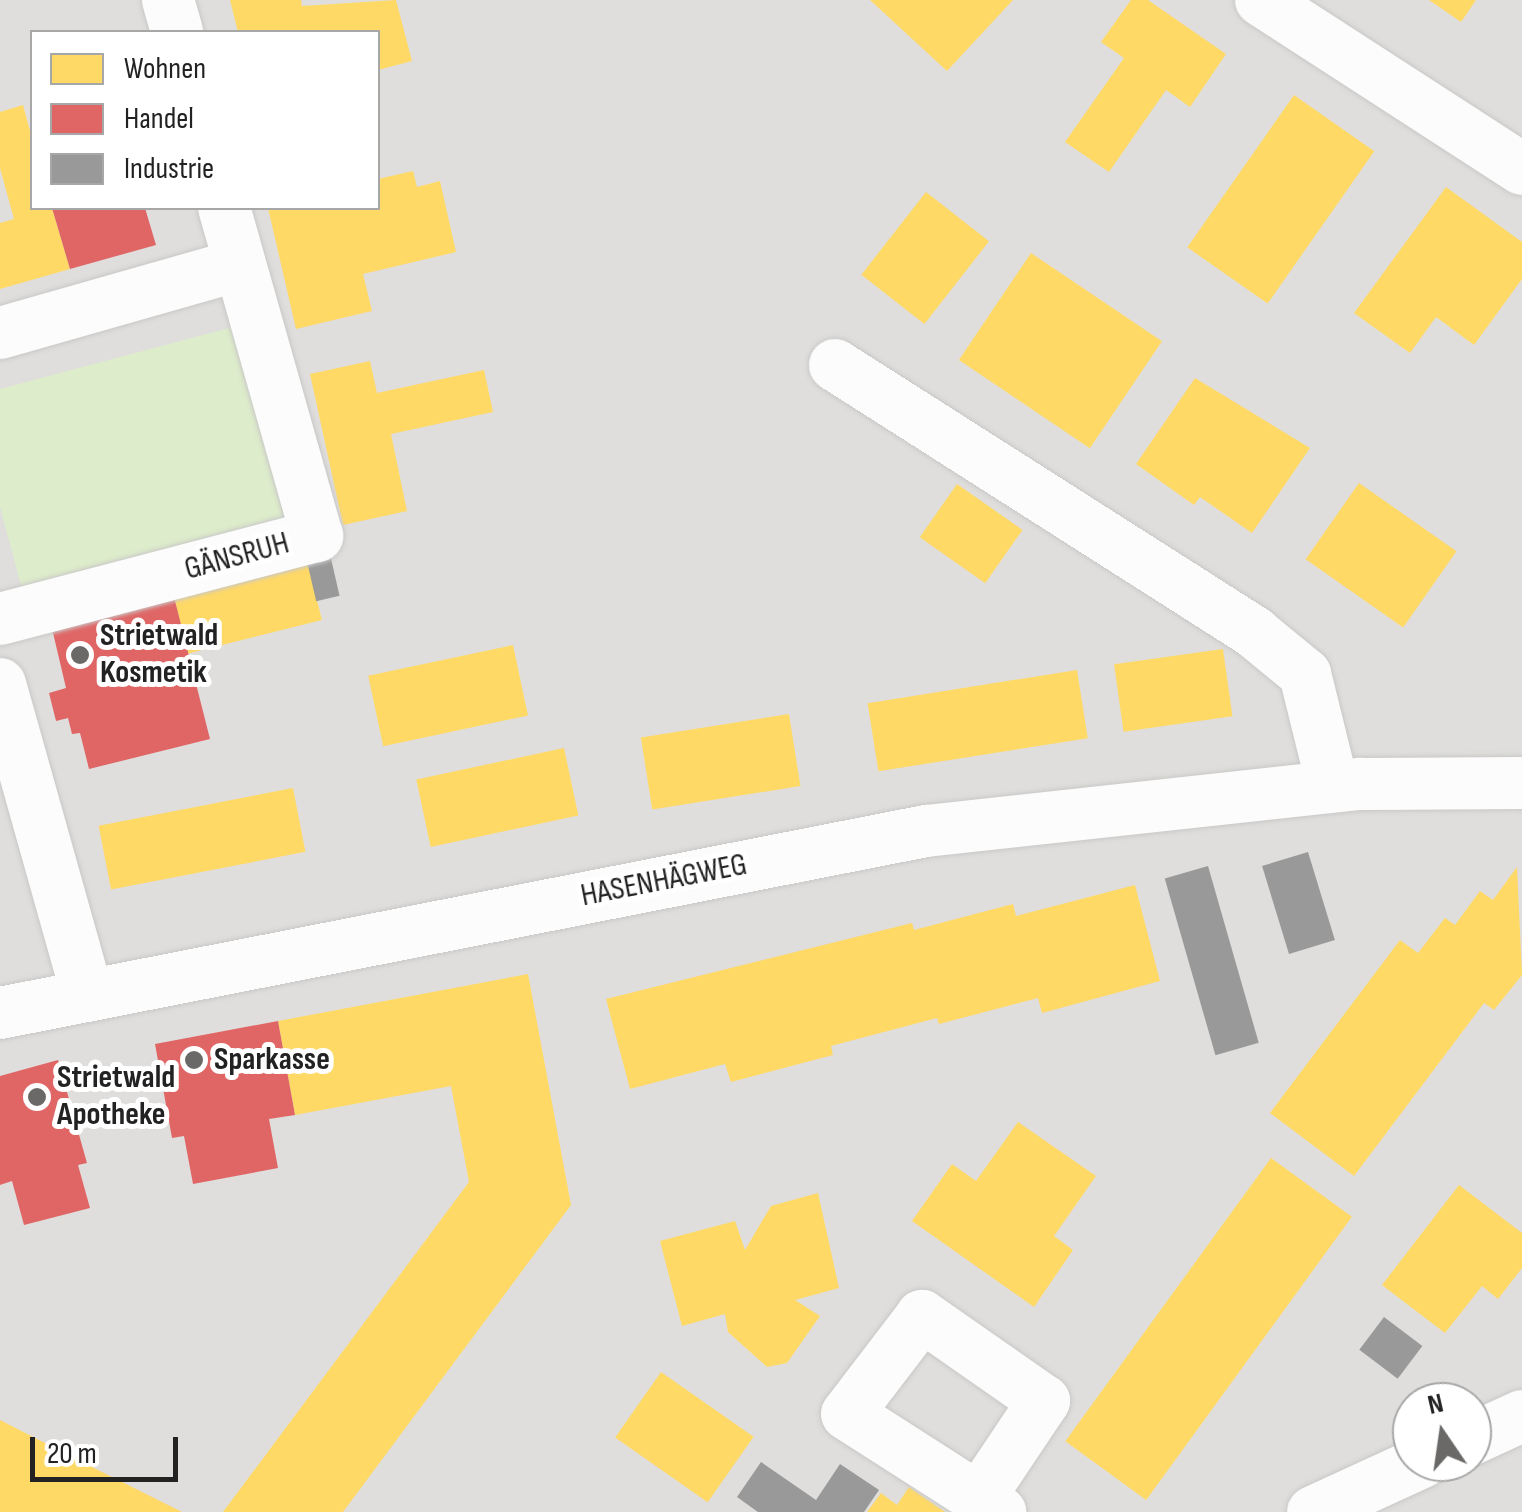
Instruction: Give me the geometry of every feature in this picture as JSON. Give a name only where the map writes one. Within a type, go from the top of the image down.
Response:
[{"type":"street","points":[[168,0],[176,30]]},
{"type":"street","points":[[1261,0],[1522,169]]},
{"type":"street","name":"GÄNSRUH","points":[[0,619],[317,536],[225,210]]},
{"type":"street","points":[[0,334],[240,265]]},
{"type":"street","points":[[835,365],[1255,633],[1305,674],[1333,787]]},
{"type":"street","points":[[0,684],[87,993]]},
{"type":"street","name":"HASENHÄGWEG","points":[[0,1012],[926,831],[1333,787],[1522,783]]},
{"type":"street","points":[[1492,1430],[1522,1416]]},
{"type":"street","points":[[1313,1512],[1392,1476]]},
{"type":"shaded area","points":[[0,0],[1522,0],[1522,1512],[0,1512]]},
{"type":"green space","points":[[233,327],[285,517],[22,589],[0,507],[0,389]]},
{"type":"building: Wohnen","points":[[230,0],[301,0],[302,6],[396,0],[412,61],[380,69],[380,30],[238,30]]},
{"type":"building: Wohnen","points":[[870,0],[1013,0],[947,71]]},
{"type":"building: Wohnen","points":[[1131,0],[1148,0],[1226,54],[1190,107],[1166,90],[1109,172],[1065,142],[1124,58],[1101,42]]},
{"type":"building: Wohnen","points":[[1429,0],[1476,0],[1461,22]]},
{"type":"building: Wohnen","points":[[1294,95],[1374,151],[1268,304],[1187,247]]},
{"type":"building: Wohnen","points":[[23,105],[30,131],[30,210],[53,210],[70,269],[0,289],[0,223],[14,219],[0,168],[0,112]]},
{"type":"building: Wohnen","points":[[413,171],[417,187],[440,181],[456,252],[363,274],[372,311],[296,329],[268,210],[380,210],[380,179]]},
{"type":"building: Wohnen","points":[[1446,187],[1522,242],[1522,279],[1474,345],[1436,317],[1410,353],[1354,313]]},
{"type":"building: Wohnen","points":[[926,192],[989,241],[924,324],[861,275]]},
{"type":"building: Wohnen","points":[[1031,253],[1162,341],[1090,448],[959,360]]},
{"type":"building: Wohnen","points":[[370,361],[377,393],[484,370],[493,412],[391,434],[407,511],[343,525],[310,374]]},
{"type":"building: Wohnen","points":[[1195,378],[1310,448],[1252,533],[1200,497],[1194,505],[1136,464]]},
{"type":"building: Wohnen","points":[[1359,483],[1456,551],[1403,627],[1306,559]]},
{"type":"building: Wohnen","points":[[957,484],[1023,530],[985,583],[920,537]]},
{"type":"building: Wohnen","points":[[306,556],[322,620],[188,653],[172,589]]},
{"type":"building: Wohnen","points":[[513,645],[528,715],[383,746],[368,676]]},
{"type":"building: Wohnen","points":[[1223,649],[1232,716],[1124,732],[1114,664]]},
{"type":"building: Wohnen","points":[[1077,670],[1088,738],[878,771],[868,703]]},
{"type":"building: Wohnen","points":[[789,714],[800,786],[652,810],[641,737]]},
{"type":"building: Wohnen","points":[[564,748],[578,815],[431,847],[416,779]]},
{"type":"building: Wohnen","points":[[293,788],[305,852],[111,890],[99,826]]},
{"type":"building: Wohnen","points":[[1517,867],[1522,975],[1494,1010],[1484,1003],[1354,1176],[1270,1113],[1400,940],[1418,953],[1445,918],[1455,925],[1480,891],[1493,900]]},
{"type":"building: Wohnen","points":[[1135,885],[1160,981],[1042,1013],[1038,998],[939,1024],[937,1018],[831,1046],[833,1055],[731,1082],[725,1064],[630,1089],[606,999],[912,923],[914,930],[1013,904],[1016,916]]},
{"type":"building: Wohnen","points":[[528,974],[571,1205],[343,1512],[223,1512],[469,1182],[451,1086],[295,1115],[278,1021]]},
{"type":"building: Wohnen","points":[[1018,1122],[1096,1176],[1054,1236],[1073,1250],[1034,1307],[912,1221],[952,1164],[976,1181]]},
{"type":"building: Wohnen","points":[[1271,1158],[1352,1217],[1146,1500],[1065,1441]]},
{"type":"building: Wohnen","points":[[1459,1185],[1522,1233],[1522,1268],[1498,1299],[1482,1286],[1445,1333],[1382,1285]]},
{"type":"building: Wohnen","points":[[818,1193],[839,1288],[795,1300],[820,1316],[787,1363],[767,1367],[728,1332],[725,1314],[682,1326],[660,1241],[735,1221],[745,1250],[771,1206]]},
{"type":"building: Wohnen","points":[[661,1372],[754,1437],[708,1502],[615,1438]]},
{"type":"building: Wohnen","points":[[0,1420],[82,1462],[182,1512],[0,1512]]},
{"type":"building: Wohnen","points":[[909,1487],[945,1512],[867,1512],[881,1493],[897,1505]]},
{"type":"building: Handel","points":[[53,210],[146,210],[156,245],[70,269]]},
{"type":"building: Handel","points":[[172,589],[210,739],[89,769],[80,733],[72,734],[68,718],[56,721],[49,693],[66,688],[50,620]]},
{"type":"building: Handel","points":[[278,1021],[295,1115],[269,1119],[278,1168],[193,1184],[184,1136],[172,1138],[155,1044]]},
{"type":"building: Handel","points":[[58,1060],[87,1163],[78,1165],[90,1208],[24,1225],[12,1181],[0,1185],[0,1076]]},
{"type":"building: Industrie","points":[[329,550],[340,596],[316,601],[306,555]]},
{"type":"building: Industrie","points":[[1308,852],[1335,940],[1289,954],[1262,866]]},
{"type":"building: Industrie","points":[[1208,866],[1259,1043],[1215,1055],[1165,878]]},
{"type":"building: Industrie","points":[[1384,1317],[1422,1346],[1398,1379],[1359,1350]]},
{"type":"building: Industrie","points":[[761,1462],[816,1500],[840,1464],[879,1490],[864,1512],[758,1512],[737,1497]]},
{"type":"place","name":"Strietwald Kosmetik","points":[[80,655]]},
{"type":"place","name":"Sparkasse","points":[[194,1060]]},
{"type":"place","name":"Strietwald Apotheke","points":[[37,1097]]}]
